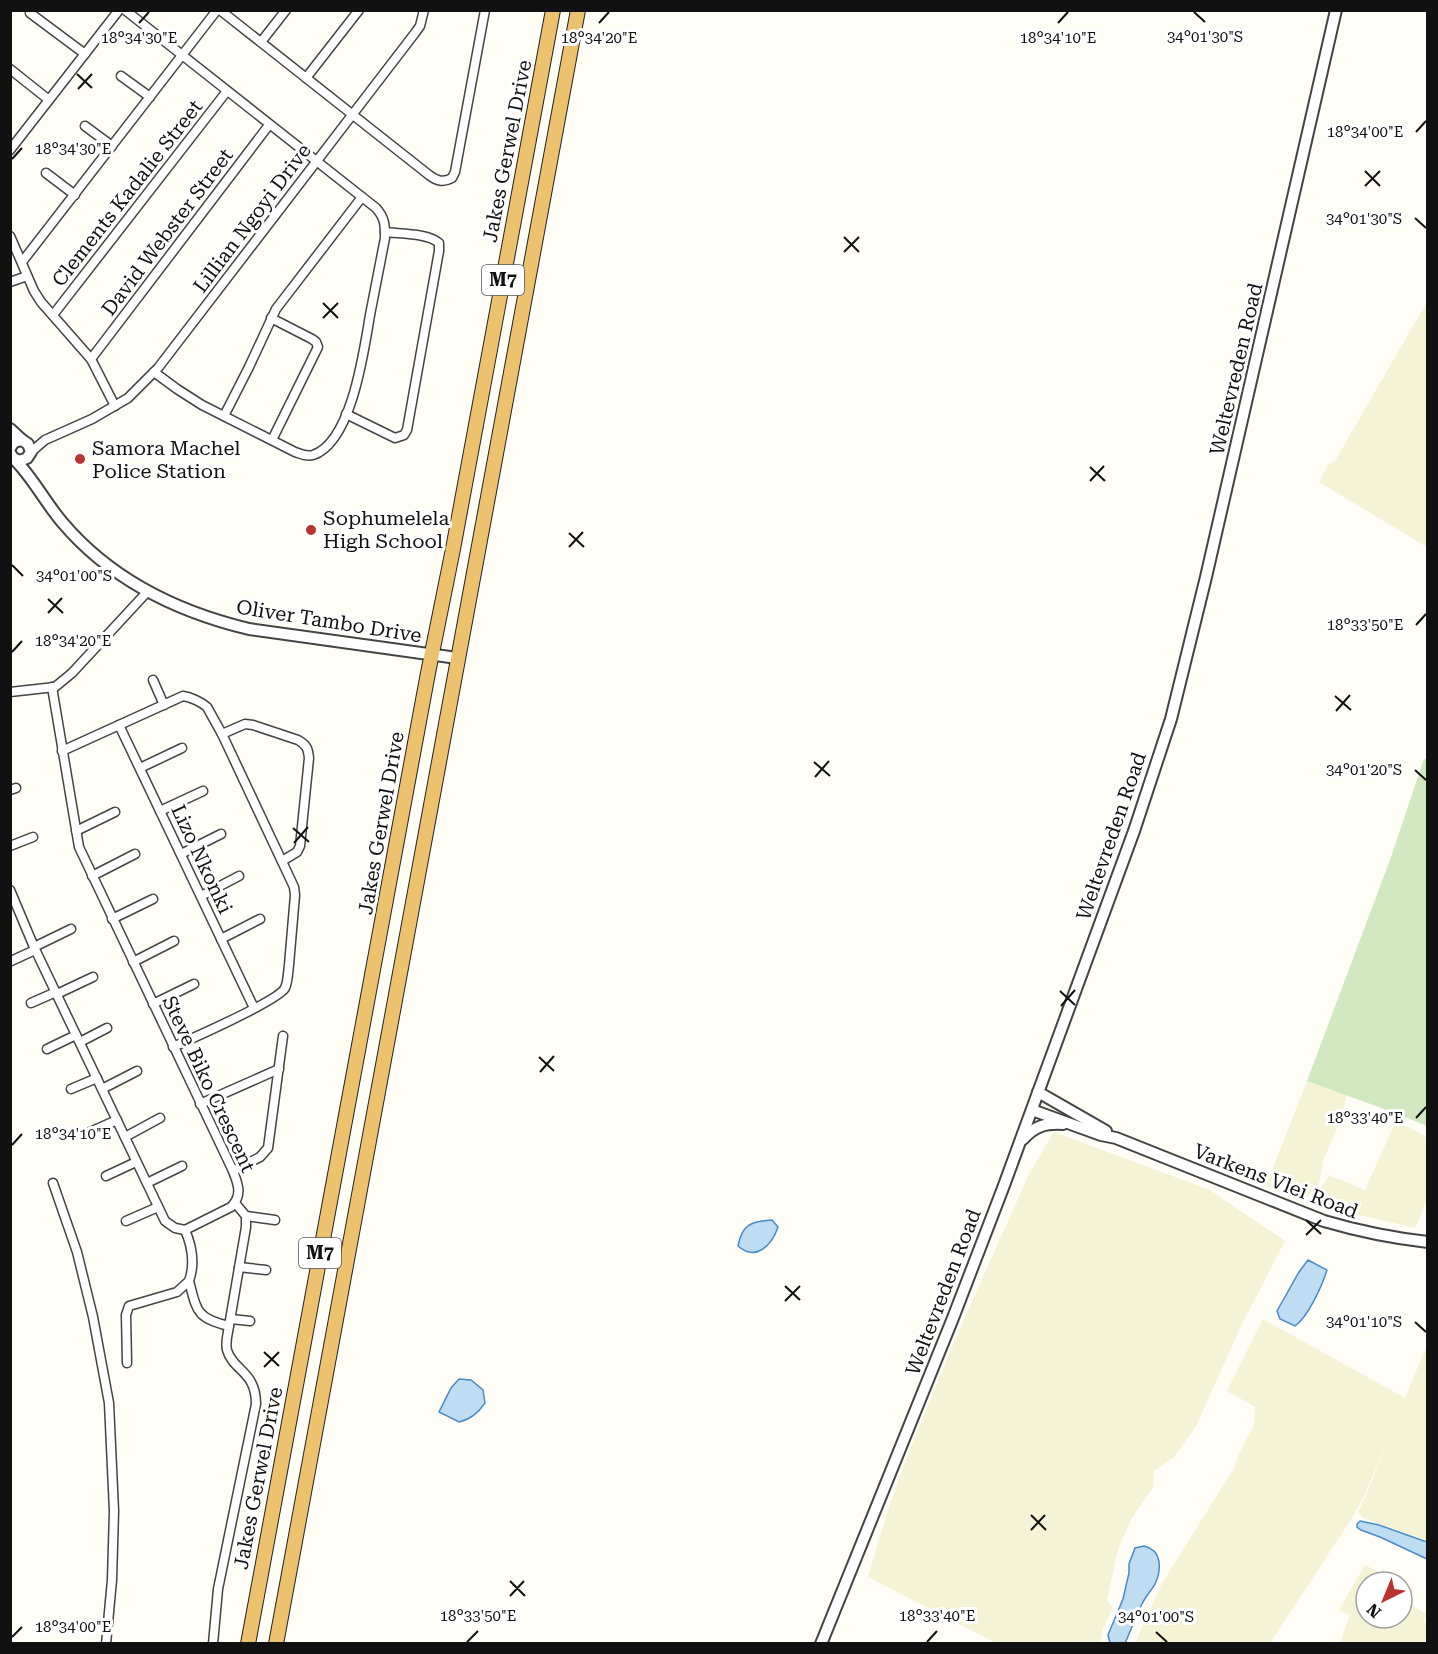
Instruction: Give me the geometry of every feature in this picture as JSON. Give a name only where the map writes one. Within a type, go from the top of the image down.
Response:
[{"type":"highway","name":"Jakes Gerwel Drive","points":[[248,1644],[553,10]]},
{"type":"highway","name":"M7","points":[[276,1644],[578,10]]},
{"type":"street","points":[[12,145],[119,10]]},
{"type":"street","points":[[125,10],[362,197],[380,213],[385,225],[353,397],[341,425],[328,443],[313,455],[305,456],[295,452],[224,416],[154,372]]},
{"type":"street","points":[[22,262],[218,10],[436,180],[452,178],[485,10]]},
{"type":"street","points":[[261,42],[286,10]]},
{"type":"street","points":[[306,78],[359,10]]},
{"type":"street","name":"Lillian Ngoyi Drive","points":[[27,447],[92,419],[128,398],[154,372],[415,33],[424,10]]},
{"type":"street","name":"Weltevreden Road","points":[[821,1644],[945,1339],[1020,1142],[1134,831],[1171,719],[1209,566],[1336,10]]},
{"type":"street","points":[[30,13],[85,54]]},
{"type":"street","points":[[10,69],[49,100]]},
{"type":"street","points":[[121,76],[150,97]]},
{"type":"street","name":"Clements Kadalie Street","points":[[53,315],[227,91]]},
{"type":"street","name":"David Webster Street","points":[[91,359],[269,125]]},
{"type":"street","points":[[85,126],[112,146]]},
{"type":"street","points":[[46,173],[75,195]]},
{"type":"street","points":[[224,416],[283,298],[362,197]]},
{"type":"street","points":[[346,414],[395,438],[404,435],[406,430],[439,243],[436,239],[427,236],[385,232]]},
{"type":"street","points":[[10,236],[13,249],[22,262],[41,302],[91,359],[114,406]]},
{"type":"street","points":[[10,282],[27,276]]},
{"type":"street","points":[[271,318],[312,339],[318,347],[272,440]]},
{"type":"street","points":[[10,429],[27,447]]},
{"type":"street","points":[[10,448],[14,442],[27,447]]},
{"type":"street","points":[[13,457],[23,461],[27,447]]},
{"type":"street","name":"Oliver Tambo Drive","points":[[27,447],[32,480]]},
{"type":"street","name":"Oliver Tambo Drive","points":[[13,457],[63,523],[88,548],[147,591],[167,602],[199,615],[249,629],[457,658]]},
{"type":"street","points":[[10,692],[57,686],[72,673],[147,591]]},
{"type":"street","points":[[153,680],[164,705]]},
{"type":"street","name":"Steve Biko Crescent","points":[[52,687],[79,847],[239,1186],[235,1203],[185,1230]]},
{"type":"street","points":[[62,751],[183,696],[204,705],[222,734],[295,892],[285,988],[281,993],[254,1008],[173,1047]]},
{"type":"street","points":[[222,734],[245,724],[253,725],[298,740],[308,749],[300,846],[297,852],[282,861]]},
{"type":"street","name":"Lizo Nkonki","points":[[119,725],[254,1008]]},
{"type":"street","points":[[140,768],[182,748]]},
{"type":"street","points":[[160,811],[203,791]]},
{"type":"street","points":[[76,831],[115,812]]},
{"type":"street","points":[[181,854],[221,834]]},
{"type":"street","points":[[10,846],[33,837]]},
{"type":"street","points":[[92,876],[135,854]]},
{"type":"street","points":[[201,896],[239,876]]},
{"type":"street","points":[[10,890],[13,907],[35,948],[165,1221],[180,1230],[185,1230],[192,1262],[189,1281],[196,1309],[203,1316],[218,1323],[250,1321]]},
{"type":"street","points":[[112,919],[153,899]]},
{"type":"street","points":[[221,939],[260,919]]},
{"type":"street","points":[[11,961],[71,929]]},
{"type":"street","points":[[133,962],[174,940]]},
{"type":"street","points":[[31,1003],[93,977]]},
{"type":"street","points":[[153,1004],[194,984]]},
{"type":"street","points":[[47,1049],[107,1028]]},
{"type":"street","points":[[233,1171],[260,1157],[268,1148],[283,1036]]},
{"type":"street","points":[[200,1104],[279,1069]]},
{"type":"street","points":[[102,1089],[137,1071]]},
{"type":"street","points":[[71,1089],[97,1078]]},
{"type":"street","name":"Varkens Vlei Road","points":[[1038,1092],[1116,1138]]},
{"type":"street","name":"Varkens Vlei Road","points":[[1032,1110],[1101,1135],[1116,1138],[1324,1221],[1357,1231],[1428,1242]]},
{"type":"street","points":[[125,1137],[160,1119]]},
{"type":"street","points":[[90,1132],[117,1120]]},
{"type":"street","points":[[1020,1142],[1036,1127],[1050,1123],[1072,1124]]},
{"type":"street","points":[[106,1176],[136,1162]]},
{"type":"street","points":[[147,1183],[182,1166]]},
{"type":"street","points":[[53,1183],[76,1252],[93,1317],[109,1402],[114,1511],[112,1580],[106,1644]]},
{"type":"street","points":[[213,1644],[218,1589],[256,1404],[256,1394],[249,1378],[230,1356],[226,1341],[246,1227],[246,1216],[235,1203]]},
{"type":"street","points":[[126,1221],[158,1207]]},
{"type":"street","points":[[246,1216],[275,1220]]},
{"type":"street","points":[[239,1267],[266,1270]]},
{"type":"street","points":[[127,1363],[126,1315],[129,1306],[177,1292],[189,1281]]},
{"type":"green space","points":[[1427,302],[1428,547],[1319,482],[1328,465],[1335,461]]},
{"type":"green space","points":[[1424,759],[1428,760],[1427,1126],[1307,1081],[1390,860]]},
{"type":"green space","points":[[1307,1081],[1347,1095],[1340,1121],[1323,1161],[1319,1183],[1302,1203],[1266,1186]]},
{"type":"green space","points":[[1396,1121],[1427,1137],[1427,1200],[1415,1228],[1313,1202],[1329,1175],[1365,1190]]},
{"type":"green space","points":[[1054,1132],[1210,1190],[1285,1241],[1241,1326],[1196,1426],[1174,1457],[1154,1471],[1153,1487],[1132,1518],[1118,1549],[1107,1601],[1113,1607],[1103,1628],[1100,1643],[996,1643],[868,1577],[905,1462],[955,1340],[1029,1174]]},
{"type":"green space","points":[[1263,1319],[1405,1398],[1427,1345],[1427,1540],[1363,1518],[1358,1512],[1387,1441],[1364,1496],[1352,1518],[1270,1643],[1135,1643],[1161,1585],[1234,1468],[1254,1425],[1255,1407],[1227,1391]]},
{"type":"green space","points":[[1365,1565],[1375,1570],[1362,1570]]},
{"type":"green space","points":[[1354,1584],[1354,1630],[1414,1630],[1414,1607],[1427,1614],[1424,1622],[1427,1624],[1427,1643],[1340,1643],[1350,1615],[1339,1610]]},
{"type":"water","points":[[772,1220],[778,1227],[772,1240],[762,1249],[751,1252],[738,1246],[745,1228],[759,1221]]},
{"type":"water","points":[[1308,1260],[1327,1270],[1310,1309],[1295,1326],[1280,1319],[1277,1311]]},
{"type":"water","points":[[459,1379],[471,1380],[483,1390],[485,1403],[474,1415],[459,1422],[439,1412],[451,1388]]},
{"type":"water","points":[[1360,1521],[1379,1525],[1427,1542],[1427,1559],[1361,1530],[1357,1527]]},
{"type":"water","points":[[1144,1546],[1154,1552],[1159,1561],[1155,1584],[1145,1599],[1125,1643],[1110,1643],[1108,1635],[1123,1599],[1129,1564],[1135,1548]]},
{"type":"place","name":"Samora Machel Police Station","points":[[80,459]]},
{"type":"place","name":"Sophumelela High School","points":[[311,530]]}]
